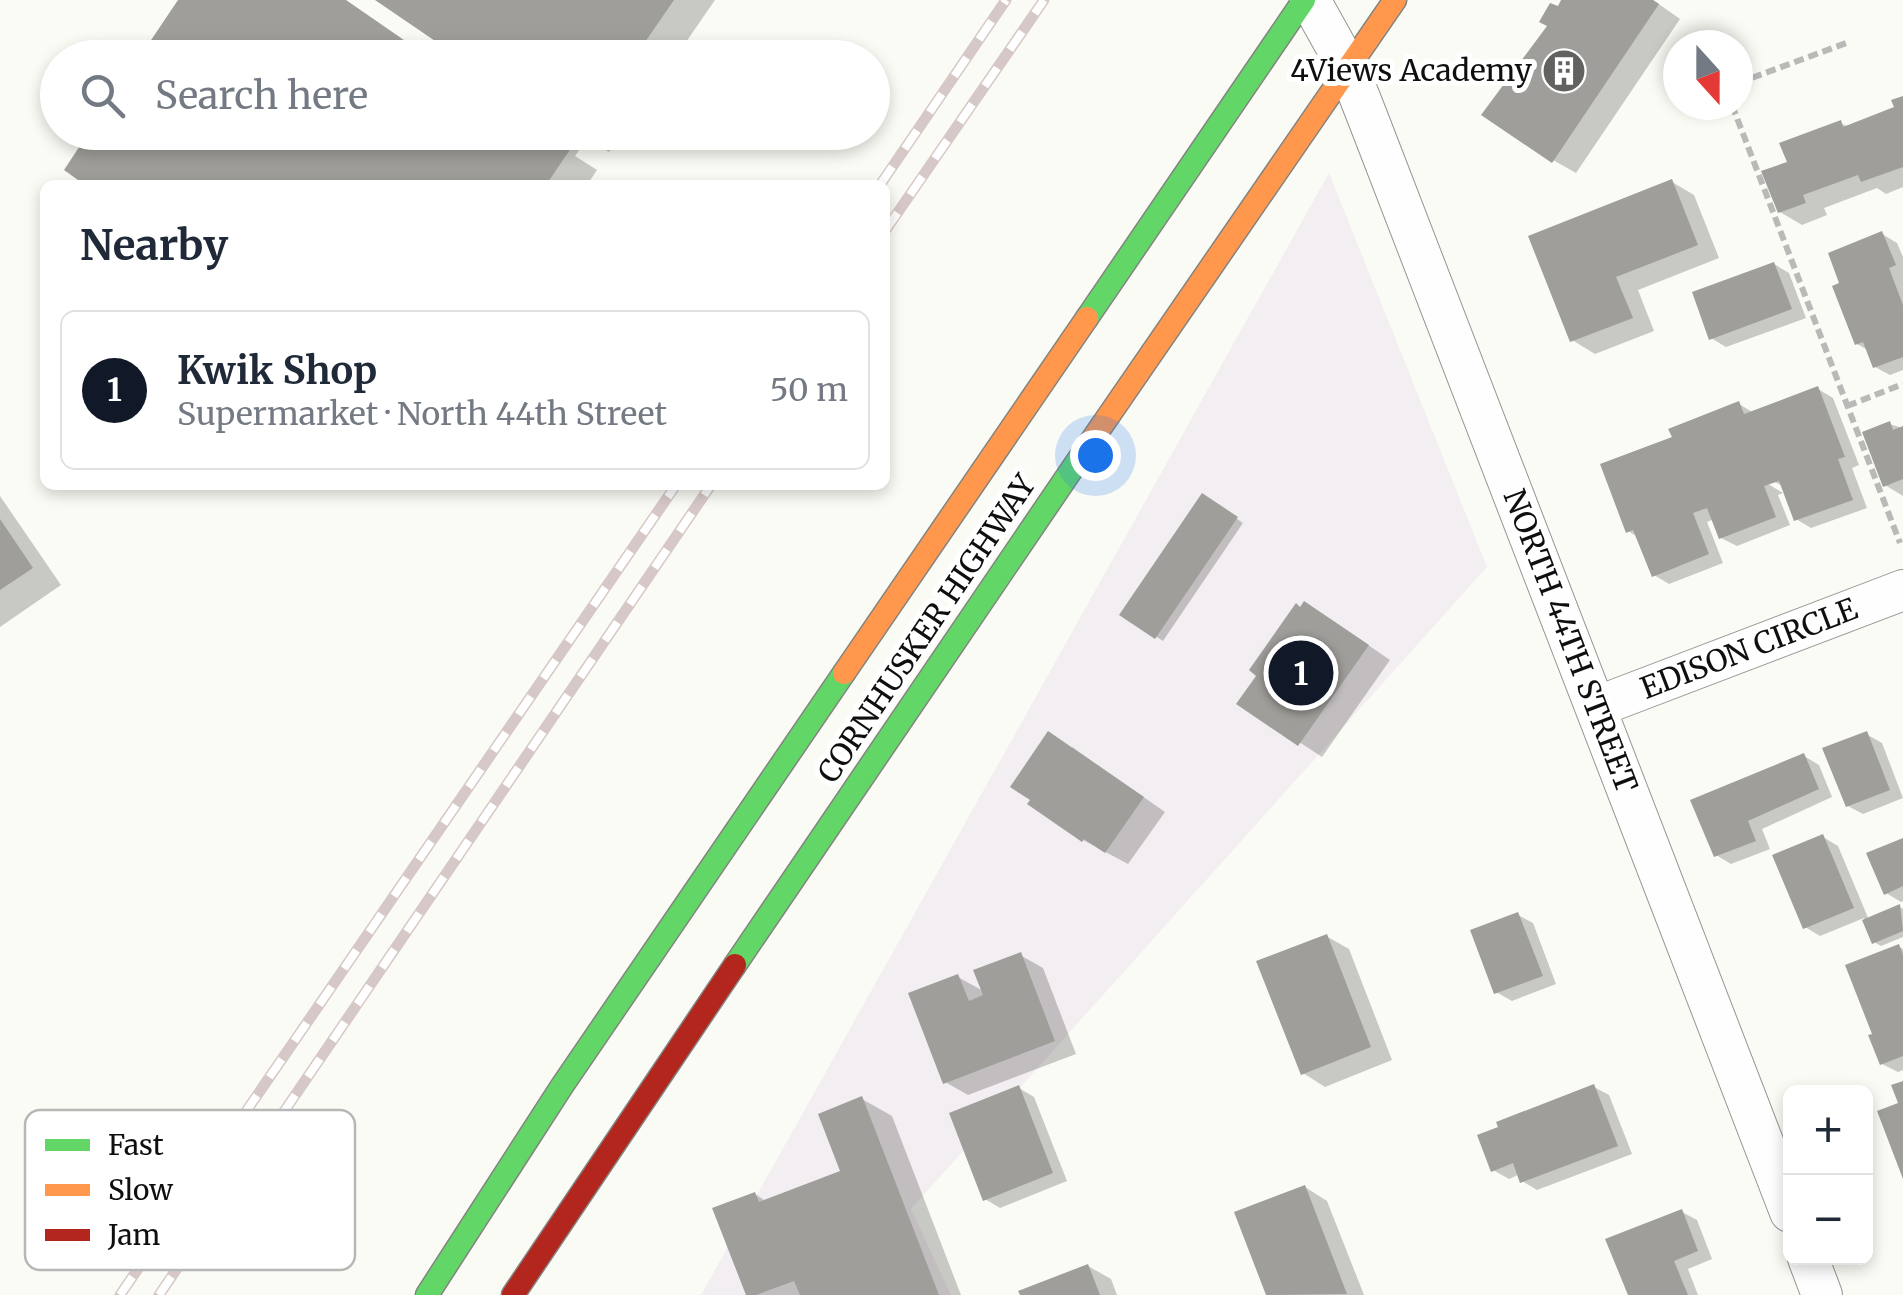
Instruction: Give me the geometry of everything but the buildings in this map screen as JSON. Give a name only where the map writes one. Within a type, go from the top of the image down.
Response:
[{"type":"main road","name":"CORNHUSKER HIGHWAY","points":[[426,1295],[562,1086],[1307,0]]},
{"type":"main road","name":"CORNHUSKER HIGHWAY","points":[[512,1295],[896,725],[1396,0]]},
{"type":"street","name":"NORTH 44TH STREET","points":[[1307,0],[1349,70]]},
{"type":"street","name":"NORTH 44TH STREET","points":[[1334,0],[1349,70],[1783,1194]]},
{"type":"street","name":"EDISON CIRCLE","points":[[1596,708],[1903,590]]},
{"type":"street","points":[[1811,1265],[1822,1295]]},
{"type":"path","points":[[1753,78],[1850,42]]},
{"type":"path","points":[[1738,120],[1900,542]]},
{"type":"path","points":[[1847,406],[1903,384]]},
{"type":"shaded area","points":[[1329,173],[1487,567],[911,1209],[951,1295],[701,1295]]},
{"type":"railway","points":[[883,180],[1006,0]]},
{"type":"railway","points":[[890,224],[1044,0]]},
{"type":"railway","points":[[247,1110],[673,490]]},
{"type":"railway","points":[[285,1110],[708,490]]},
{"type":"railway","points":[[120,1295],[137,1270]]},
{"type":"railway","points":[[159,1295],[176,1270]]},
{"type":"traffic: fast","points":[[1087,318],[1304,0]]},
{"type":"traffic: fast","points":[[735,965],[1083,453]]},
{"type":"traffic: fast","points":[[427,1295],[562,1086],[844,673]]},
{"type":"traffic: slow","points":[[1083,453],[1395,0]]},
{"type":"traffic: slow","points":[[844,673],[1087,318]]},
{"type":"traffic: jam","points":[[513,1295],[735,965]]},
{"type":"place","name":"4Views Academy","points":[[1564,71]]},
{"type":"place","name":"Kwik Shop","points":[[1301,673]]}]
